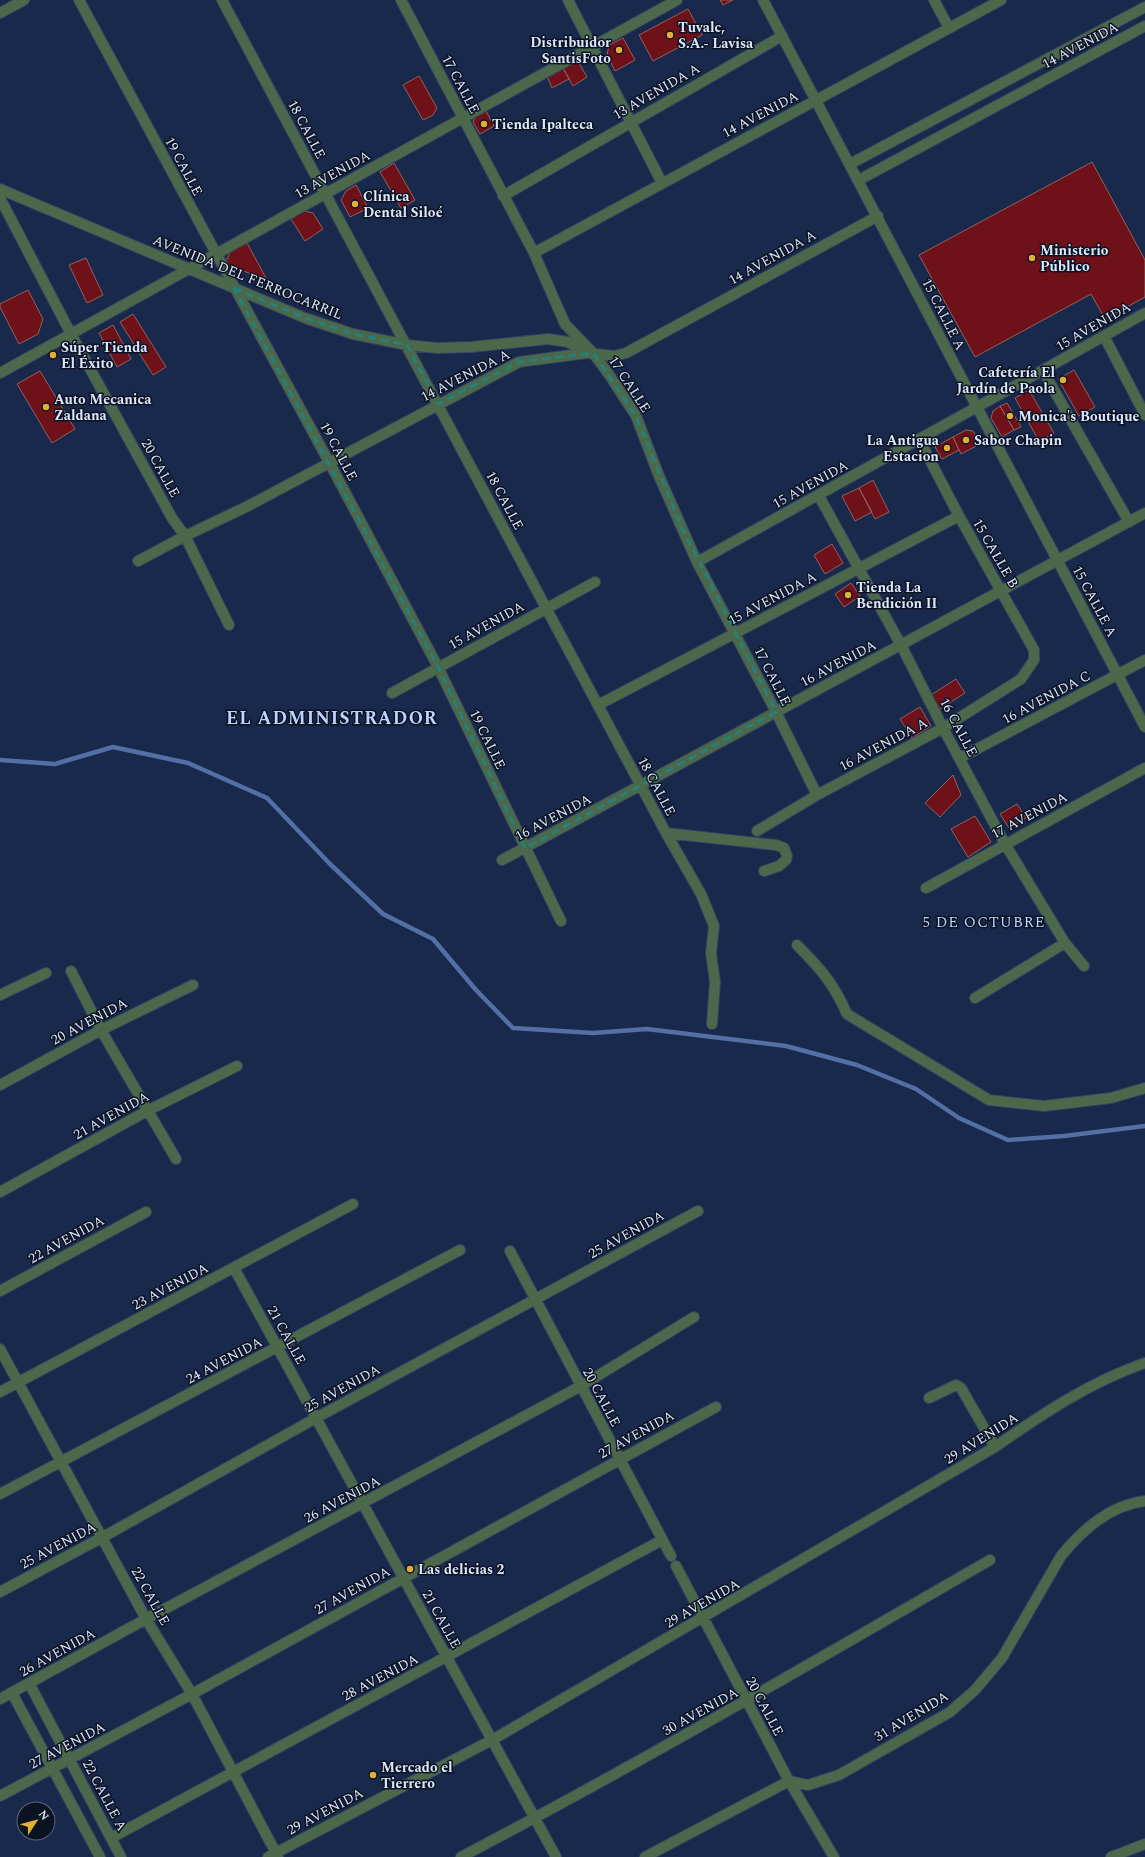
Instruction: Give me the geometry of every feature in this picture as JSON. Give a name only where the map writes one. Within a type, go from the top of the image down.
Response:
[{"type":"street","points":[[0,13],[24,0]]},
{"type":"street","name":"19 CALLE","points":[[79,0],[329,462],[438,668],[561,921]]},
{"type":"street","name":"18 CALLE","points":[[222,0],[640,785],[701,894],[714,926],[711,953],[715,982],[712,1024]]},
{"type":"street","name":"17 CALLE","points":[[401,0],[534,253],[565,324],[610,376],[636,416],[662,483],[697,562],[776,712],[817,795]]},
{"type":"street","points":[[568,0],[662,183]]},
{"type":"street","name":"13 AVENIDA","points":[[0,373],[677,0]]},
{"type":"street","name":"15 CALLE A","points":[[763,0],[878,216],[1145,727]]},
{"type":"street","points":[[934,0],[949,28]]},
{"type":"street","name":"14 AVENIDA","points":[[534,253],[1001,0]]},
{"type":"street","name":"14 AVENIDA","points":[[850,164],[1145,7]]},
{"type":"street","name":"14 AVENIDA","points":[[859,180],[1145,26]]},
{"type":"street","name":"13 AVENIDA A","points":[[503,196],[782,36]]},
{"type":"street","name":"AVENIDA DEL FERROCARRIL","points":[[0,189],[305,318],[353,334],[407,345],[437,348],[471,348],[548,339],[568,342],[590,353]]},
{"type":"street","name":"20 CALLE","points":[[0,198],[71,334],[172,518],[185,536],[229,625]]},
{"type":"street","name":"14 AVENIDA A","points":[[138,561],[185,536],[248,506],[519,362],[590,353],[614,356],[626,353],[878,216]]},
{"type":"street","name":"15 AVENIDA","points":[[697,562],[819,496],[1145,313]]},
{"type":"street","points":[[1104,336],[1145,415]]},
{"type":"street","points":[[1043,371],[1129,522]]},
{"type":"street","name":"15 CALLE B","points":[[919,439],[959,516],[1034,650],[1034,660],[1021,680]]},
{"type":"street","name":"16 CALLE","points":[[819,496],[901,645],[943,728],[1005,844],[1065,943],[1084,966]]},
{"type":"street","name":"16 AVENIDA","points":[[502,860],[1145,513]]},
{"type":"street","name":"15 AVENIDA A","points":[[598,705],[959,516]]},
{"type":"street","name":"15 AVENIDA","points":[[392,693],[595,582]]},
{"type":"street","name":"16 AVENIDA C","points":[[960,758],[1145,660]]},
{"type":"street","name":"16 AVENIDA A","points":[[757,831],[817,795],[943,728],[1021,680]]},
{"type":"street","name":"17 AVENIDA","points":[[926,888],[1145,768]]},
{"type":"street","points":[[666,833],[776,845],[784,848],[787,856],[786,860],[779,866],[764,871]]},
{"type":"street","points":[[975,998],[1065,943]]},
{"type":"street","points":[[797,945],[824,973],[837,992],[847,1014],[989,1100],[1044,1106],[1111,1098],[1145,1088]]},
{"type":"street","points":[[71,971],[101,1030],[176,1159]]},
{"type":"street","points":[[0,995],[46,973]]},
{"type":"street","name":"20 AVENIDA","points":[[0,1085],[101,1030],[193,985]]},
{"type":"street","name":"21 AVENIDA","points":[[0,1192],[147,1111],[237,1066]]},
{"type":"street","name":"23 AVENIDA","points":[[0,1392],[353,1204]]},
{"type":"street","name":"25 AVENIDA","points":[[0,1592],[103,1538],[316,1418],[698,1211]]},
{"type":"street","name":"22 AVENIDA","points":[[0,1292],[146,1212]]},
{"type":"street","name":"24 AVENIDA","points":[[0,1494],[460,1250]]},
{"type":"street","name":"20 CALLE","points":[[510,1252],[671,1556]]},
{"type":"street","name":"21 CALLE","points":[[234,1268],[556,1857]]},
{"type":"street","name":"26 AVENIDA","points":[[0,1699],[581,1386],[694,1317]]},
{"type":"street","name":"22 CALLE","points":[[0,1349],[146,1619],[192,1694],[233,1772],[274,1856]]},
{"type":"street","name":"29 AVENIDA","points":[[274,1856],[492,1740],[703,1619],[995,1447],[1041,1415],[1083,1390],[1145,1363]]},
{"type":"street","points":[[929,1398],[956,1385],[961,1388],[995,1447]]},
{"type":"street","name":"27 AVENIDA","points":[[0,1796],[192,1694],[716,1406]]},
{"type":"street","name":"31 AVENIDA","points":[[789,1781],[808,1785],[839,1775],[950,1712],[975,1690],[1002,1658],[1061,1556],[1072,1543],[1101,1517],[1133,1502],[1145,1501]]},
{"type":"street","name":"28 AVENIDA","points":[[112,1838],[662,1540]]},
{"type":"street","name":"30 AVENIDA","points":[[461,1857],[747,1701],[990,1560]]},
{"type":"street","name":"20 CALLE","points":[[676,1566],[789,1781],[834,1857]]},
{"type":"street","name":"22 CALLE A","points":[[29,1683],[122,1857]]},
{"type":"street","points":[[12,1693],[100,1857]]},
{"type":"street","points":[[645,1857],[789,1781]]},
{"type":"street","points":[[1111,1857],[1130,1854],[1145,1844]]},
{"type":"highlighted area","points":[[234,288],[305,318],[353,334],[407,345],[438,404],[519,362],[593,353],[636,416],[681,526],[776,712],[525,848],[438,667]]},
{"type":"building","points":[[720,0],[733,0],[723,5]]},
{"type":"building","name":"Tuvalc, S.A.- Lavisa","points":[[688,9],[702,35],[653,61],[639,35]]},
{"type":"building","name":"Distribuidor SantisFoto","points":[[623,38],[635,60],[615,71],[607,55],[609,45]]},
{"type":"building","points":[[573,62],[579,63],[587,77],[573,86],[563,68]]},
{"type":"building","points":[[563,68],[569,79],[552,88],[547,76]]},
{"type":"building","points":[[419,76],[437,108],[433,115],[423,120],[403,85]]},
{"type":"building","name":"Tienda Ipalteca","points":[[486,111],[494,126],[480,134],[473,122],[475,117]]},
{"type":"building","name":"Ministerio Público","points":[[1092,162],[1145,260],[1145,297],[1105,319],[1091,294],[975,357],[919,255]]},
{"type":"building","points":[[394,163],[415,200],[401,208],[380,172]]},
{"type":"building","name":"Clínica Dental Siloé","points":[[356,185],[368,208],[350,217],[341,200],[346,191]]},
{"type":"building","points":[[304,211],[313,213],[323,229],[305,241],[291,219]]},
{"type":"building","points":[[247,243],[267,280],[225,264],[230,252]]},
{"type":"building","points":[[86,258],[103,295],[87,303],[69,265]]},
{"type":"building","name":"Súper Tienda El Éxito","points":[[28,290],[43,319],[38,334],[19,344],[0,307],[0,304]]},
{"type":"building","points":[[133,314],[166,367],[153,375],[120,322]]},
{"type":"building","points":[[113,325],[131,359],[117,367],[99,333]]},
{"type":"building","points":[[1074,370],[1095,407],[1079,416],[1058,379]]},
{"type":"building","name":"Auto Mecanica Zaldana","points":[[40,371],[75,429],[52,443],[17,384]]},
{"type":"building","points":[[1029,390],[1054,433],[1039,441],[1015,398]]},
{"type":"building","name":"Monica's Boutique","points":[[1007,403],[1021,427],[1014,430],[1000,406]]},
{"type":"building","points":[[1000,406],[1014,430],[1002,437],[991,418],[993,411]]},
{"type":"building","name":"Sabor Chapin","points":[[966,430],[973,431],[980,444],[961,454],[953,437]]},
{"type":"building","name":"La Antigua Estacion","points":[[953,437],[959,450],[942,459],[935,447]]},
{"type":"building","points":[[873,480],[889,512],[875,519],[859,488]]},
{"type":"building","points":[[859,488],[872,512],[855,521],[842,496]]},
{"type":"building","points":[[832,544],[843,563],[825,574],[814,555]]},
{"type":"building","name":"Tienda La Bendición II","points":[[851,583],[860,596],[844,607],[835,594]]},
{"type":"building","points":[[956,679],[965,693],[940,709],[931,695]]},
{"type":"building","points":[[920,707],[931,726],[912,738],[900,719]]},
{"type":"building","points":[[953,775],[961,795],[940,817],[925,803]]},
{"type":"building","points":[[1017,804],[1026,818],[1009,828],[1000,814]]},
{"type":"building","points":[[975,816],[991,842],[968,857],[951,829]]},
{"type":"waterway","points":[[0,760],[55,764],[113,747],[188,763],[267,798],[330,864],[383,914],[433,939],[476,990],[513,1028],[593,1033],[647,1029],[786,1046],[857,1065],[916,1089],[959,1118],[1008,1140],[1064,1136],[1145,1126]]},
{"type":"place","name":"Tuvalc, S.A.- Lavisa","points":[[670,35]]},
{"type":"place","name":"Distribuidor SantisFoto","points":[[619,50]]},
{"type":"place","name":"Tienda Ipalteca","points":[[484,124]]},
{"type":"place","name":"Clínica Dental Siloé","points":[[355,204]]},
{"type":"place","name":"Ministerio Público","points":[[1032,258]]},
{"type":"place","name":"Súper Tienda El Éxito","points":[[53,355]]},
{"type":"place","name":"Cafetería El Jardín de Paola","points":[[1063,380]]},
{"type":"place","name":"Auto Mecanica Zaldana","points":[[46,407]]},
{"type":"place","name":"Monica's Boutique","points":[[1010,416]]},
{"type":"place","name":"Sabor Chapin","points":[[966,440]]},
{"type":"place","name":"La Antigua Estacion","points":[[947,448]]},
{"type":"place","name":"Tienda La Bendición II","points":[[848,595]]},
{"type":"place","name":"Las delicias 2","points":[[410,1569]]},
{"type":"place","name":"Mercado el Tierrero","points":[[373,1775]]},
{"type":"district","name":"EL ADMINISTRADOR","points":[[332,718]]},
{"type":"district","name":"5 DE OCTUBRE","points":[[984,922]]}]
